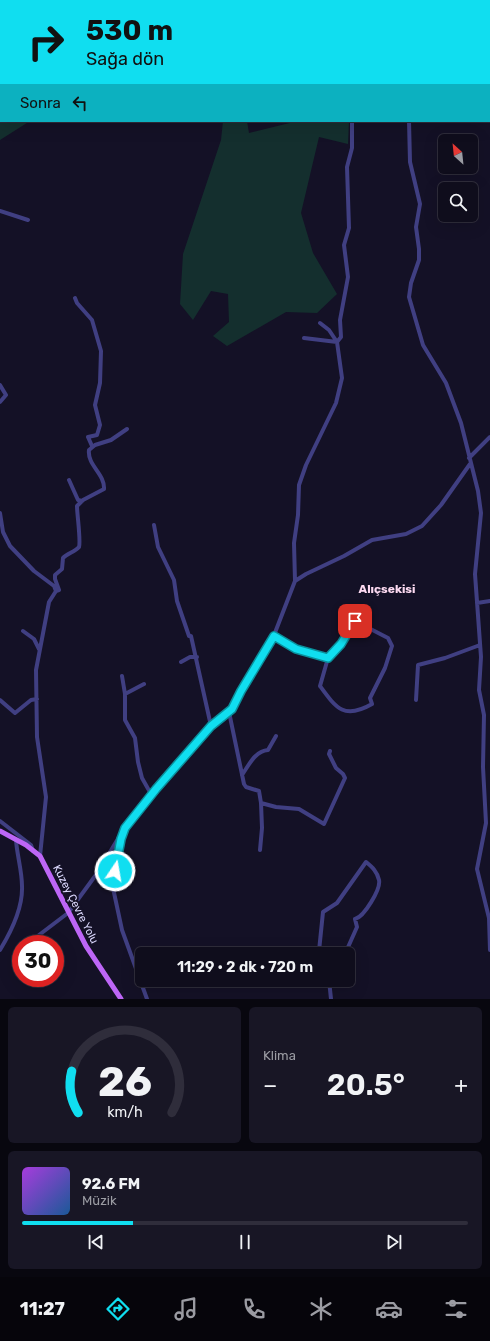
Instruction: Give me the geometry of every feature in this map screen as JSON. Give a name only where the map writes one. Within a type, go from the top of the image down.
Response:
[{"type":"main road","name":"Kuzey Çevre Yolu","points":[[0,832],[16,840],[40,856],[68,913],[98,965],[121,999]]},
{"type":"street","points":[[337,342],[341,338],[340,320],[348,277],[344,245],[349,228],[347,167],[352,148],[352,122]]},
{"type":"street","points":[[409,122],[410,162],[420,204],[416,227],[419,260],[411,283],[409,297],[423,345],[446,382],[467,439],[470,464],[478,490],[482,514],[476,574],[480,644],[479,690],[484,715],[483,767],[486,823],[477,869],[489,918],[490,950]]},
{"type":"street","points":[[0,211],[28,220]]},
{"type":"street","points":[[75,298],[77,303],[92,320],[99,338],[102,354],[99,370],[99,385],[95,405],[100,428],[97,435],[88,437],[92,446]]},
{"type":"street","points":[[40,935],[68,913],[98,872],[125,828],[151,794],[211,726],[229,712],[274,636],[295,581],[294,543],[298,515],[299,485],[306,465],[336,403],[342,378],[337,342],[329,330],[320,323]]},
{"type":"street","points":[[304,338],[337,342]]},
{"type":"street","points":[[0,385],[6,395],[0,402]]},
{"type":"street","points":[[40,856],[46,797],[37,737],[36,670],[39,649],[49,602],[56,591],[60,590],[55,579],[55,575],[62,569],[63,558],[78,549],[80,526],[77,506],[82,501],[104,488],[103,482],[89,456],[89,450],[92,446],[111,440],[127,429]]},
{"type":"street","points":[[469,458],[490,437]]},
{"type":"street","points":[[295,581],[372,540],[406,534],[422,526],[441,505],[470,464]]},
{"type":"street","points":[[69,480],[78,500],[82,501]]},
{"type":"street","points":[[0,513],[3,532],[10,546],[34,571],[54,586],[56,591]]},
{"type":"street","points":[[154,525],[158,547],[174,580],[177,601],[185,627],[189,636],[192,636],[211,726]]},
{"type":"street","points":[[477,603],[490,601]]},
{"type":"street","points":[[355,621],[388,638],[392,646],[385,668],[370,698],[372,704],[362,709],[345,712],[338,708],[320,686],[328,658],[341,644],[355,621]]},
{"type":"street","points":[[23,631],[34,639],[39,649]]},
{"type":"street","points":[[274,636],[296,649],[328,658]]},
{"type":"street","points":[[416,700],[418,664],[445,658],[480,644]]},
{"type":"street","points":[[181,662],[190,657],[197,657]]},
{"type":"street","points":[[122,676],[125,694],[125,720],[135,738],[142,778],[151,794]]},
{"type":"street","points":[[125,694],[144,684]]},
{"type":"street","points":[[0,700],[15,713],[31,700],[36,699]]},
{"type":"street","points":[[229,712],[245,786],[259,791],[262,828],[260,850]]},
{"type":"street","points":[[242,775],[257,754],[268,750],[276,736]]},
{"type":"street","points":[[261,803],[276,807],[299,808],[324,824],[345,778],[336,768],[329,754],[330,751]]},
{"type":"street","points":[[0,821],[27,841],[31,845],[33,851]]},
{"type":"street","points":[[125,828],[121,839],[113,888],[122,930],[148,999]]},
{"type":"street","points":[[0,950],[10,933],[22,896],[16,840]]},
{"type":"street","points":[[320,947],[323,912],[337,903],[366,862],[375,870],[379,881],[376,892],[364,913],[356,920],[357,927],[348,947]]},
{"type":"street","points":[[330,987],[331,999]]},
{"type":"green space","points":[[0,122],[28,122],[0,140]]},
{"type":"green space","points":[[223,122],[247,122],[249,133],[294,122],[349,122],[348,144],[319,137],[301,213],[313,253],[337,294],[317,313],[286,312],[227,346],[213,336],[229,322],[228,294],[211,291],[193,320],[180,304],[183,254],[221,140]]},
{"type":"district","name":"Alıçsekisi","points":[[387,589]]},
{"type":"route","points":[[115,871],[121,839],[125,828],[156,789],[211,726],[232,709],[249,677],[274,636],[296,649],[328,658],[336,651],[355,621]]}]
